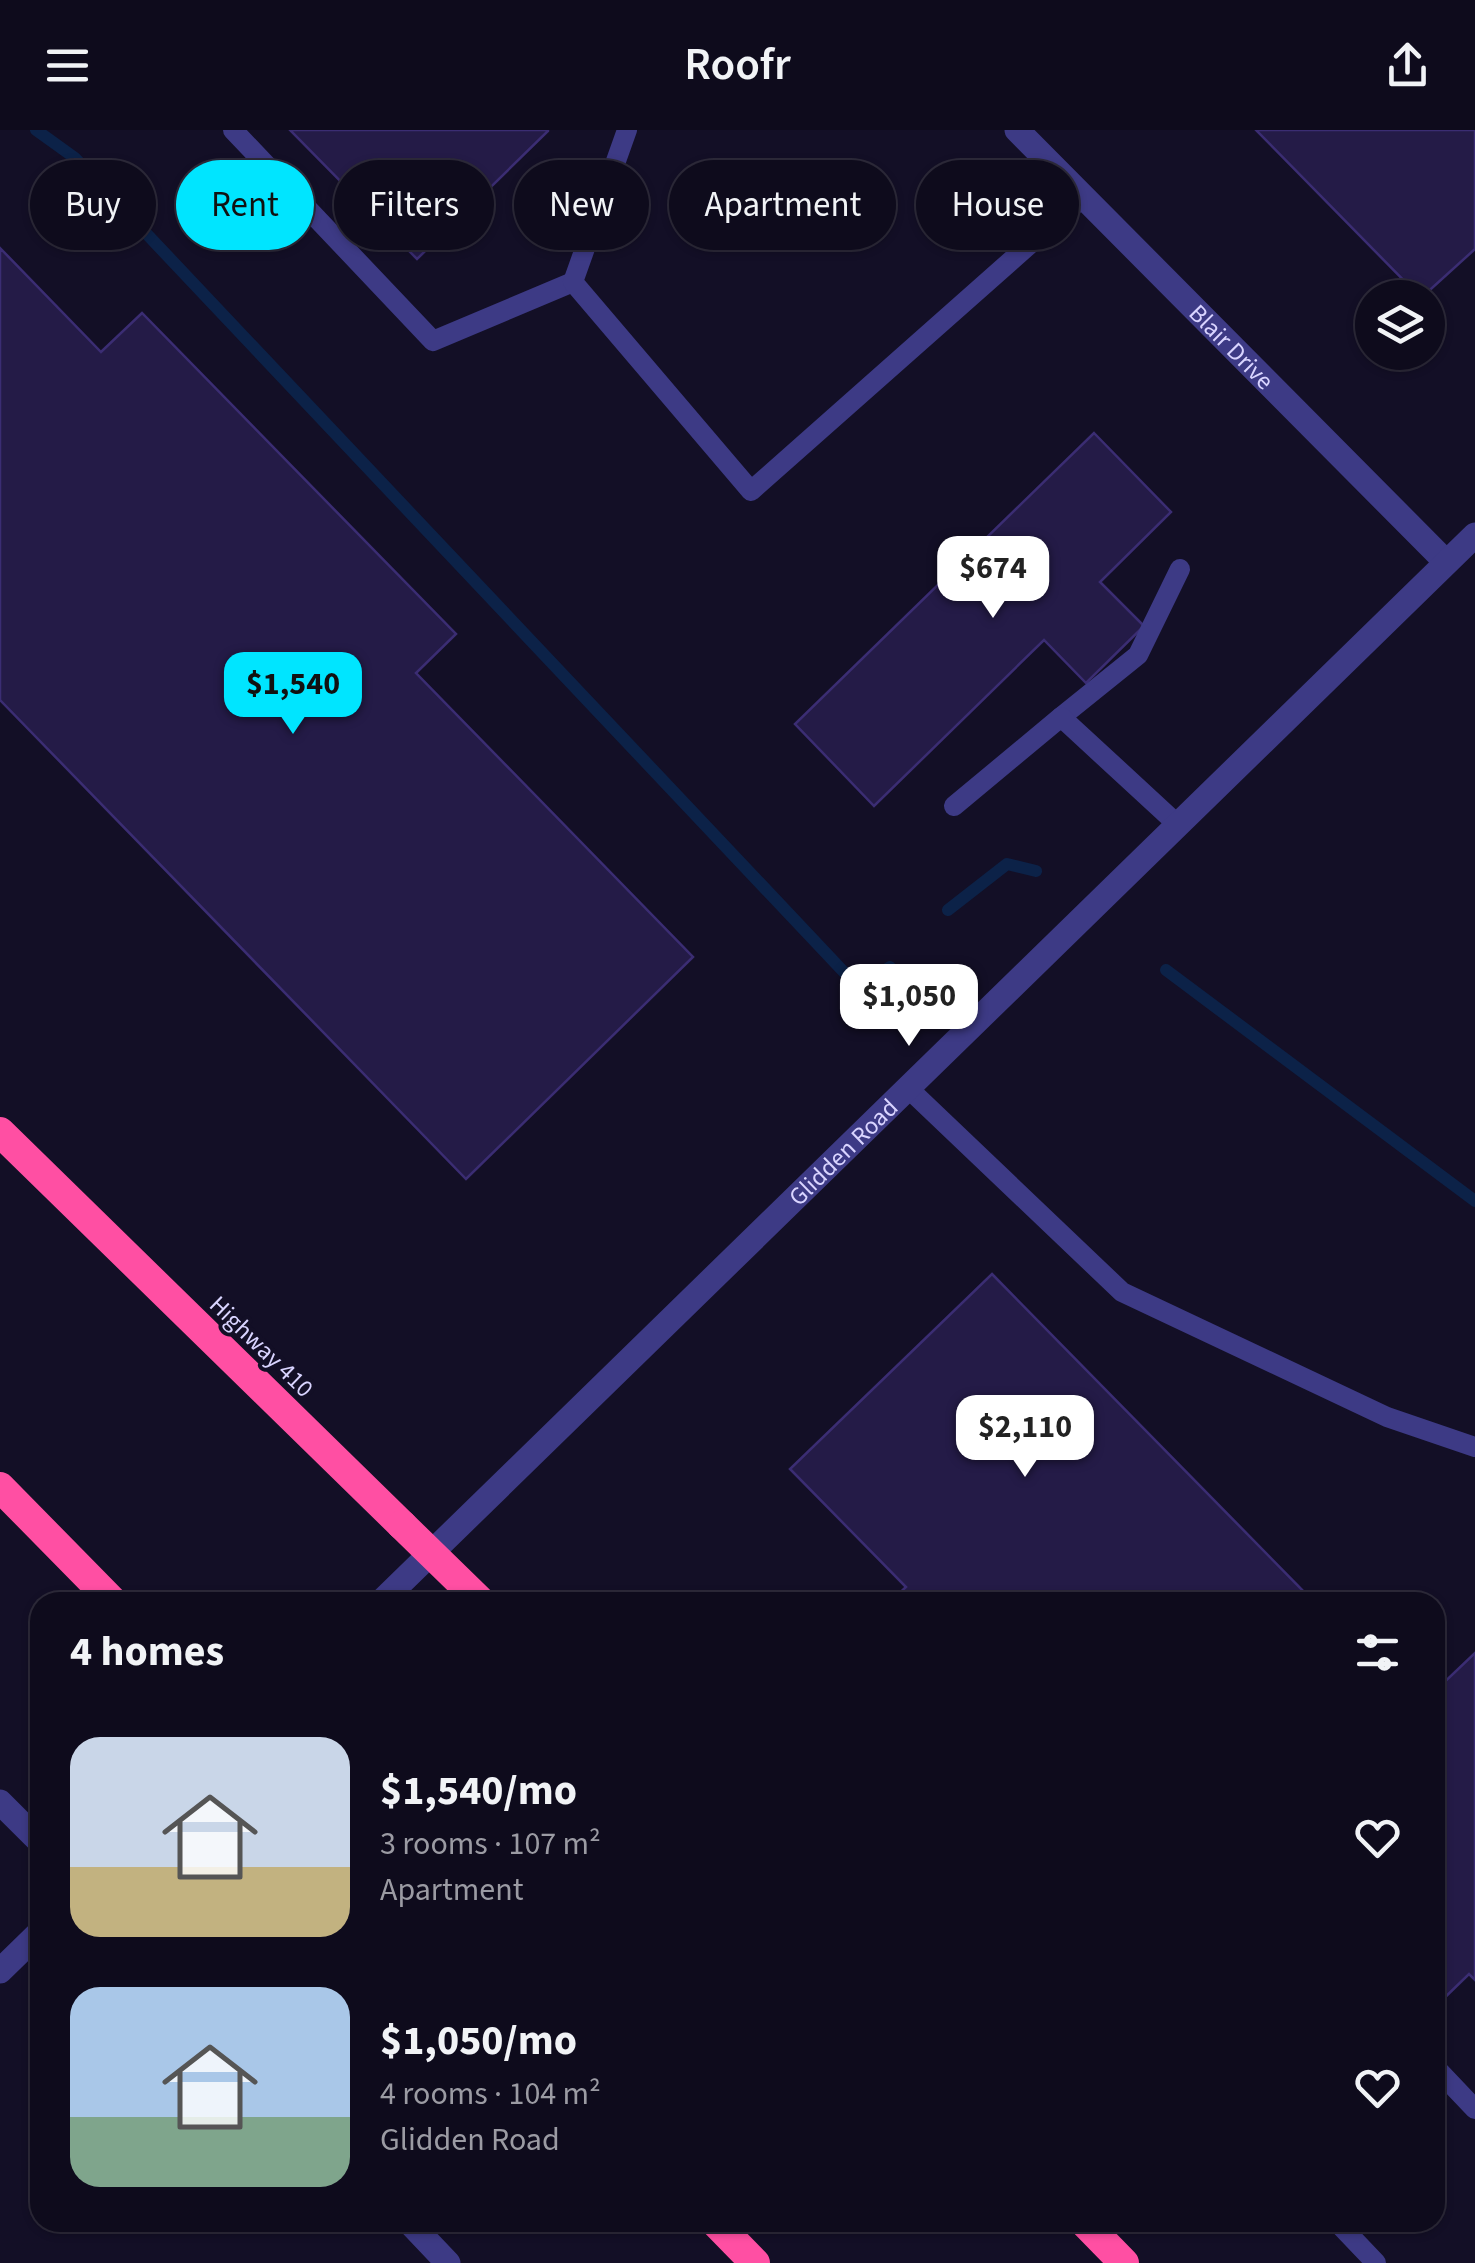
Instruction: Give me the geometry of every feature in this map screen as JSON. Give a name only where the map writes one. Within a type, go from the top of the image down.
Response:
[{"type":"highway","name":"Highway 410","points":[[0,1132],[471,1592]]},
{"type":"highway","points":[[0,1487],[103,1592]]},
{"type":"highway","points":[[725,2232],[755,2263]]},
{"type":"highway","points":[[1094,2232],[1124,2263]]},
{"type":"street","name":"Blair Drive","points":[[1017,130],[1446,562]]},
{"type":"street","name":"Glidden Road","points":[[391,1592],[1475,534]]},
{"type":"street","points":[[0,1802],[30,1832]]},
{"type":"street","points":[[0,1971],[30,1942]]},
{"type":"street","points":[[419,2232],[448,2263]]},
{"type":"lane","points":[[233,130],[433,341],[574,282],[627,130]]},
{"type":"lane","points":[[574,282],[751,491],[1083,197]]},
{"type":"lane","points":[[954,806],[1138,654],[1180,569]]},
{"type":"lane","points":[[1061,716],[1177,824]]},
{"type":"lane","points":[[908,1090],[1122,1292],[1387,1417],[1475,1447]]},
{"type":"lane","points":[[1445,2078],[1475,2109]]},
{"type":"lane","points":[[1347,2232],[1376,2263]]},
{"type":"building","points":[[290,130],[548,130],[494,184],[494,160],[334,160],[334,175]]},
{"type":"building","points":[[1256,130],[1475,130],[1475,249],[1441,280],[1403,280]]},
{"type":"building","points":[[0,248],[101,352],[142,313],[456,634],[416,673],[693,957],[466,1179],[0,700]]},
{"type":"building","points":[[408,250],[426,250],[417,259]]},
{"type":"building","points":[[1094,433],[1171,512],[1100,582],[1144,626],[1086,683],[1044,640],[874,806],[795,724]]},
{"type":"building","points":[[992,1274],[1304,1592],[901,1592],[906,1587],[790,1469]]},
{"type":"building","points":[[1475,1653],[1475,1980],[1469,1974],[1445,1997],[1445,1682]]},
{"type":"waterway","points":[[36,130],[75,158],[858,987],[890,967]]},
{"type":"waterway","points":[[948,910],[1007,864],[1036,871]]},
{"type":"waterway","points":[[1166,970],[1475,1201]]}]
